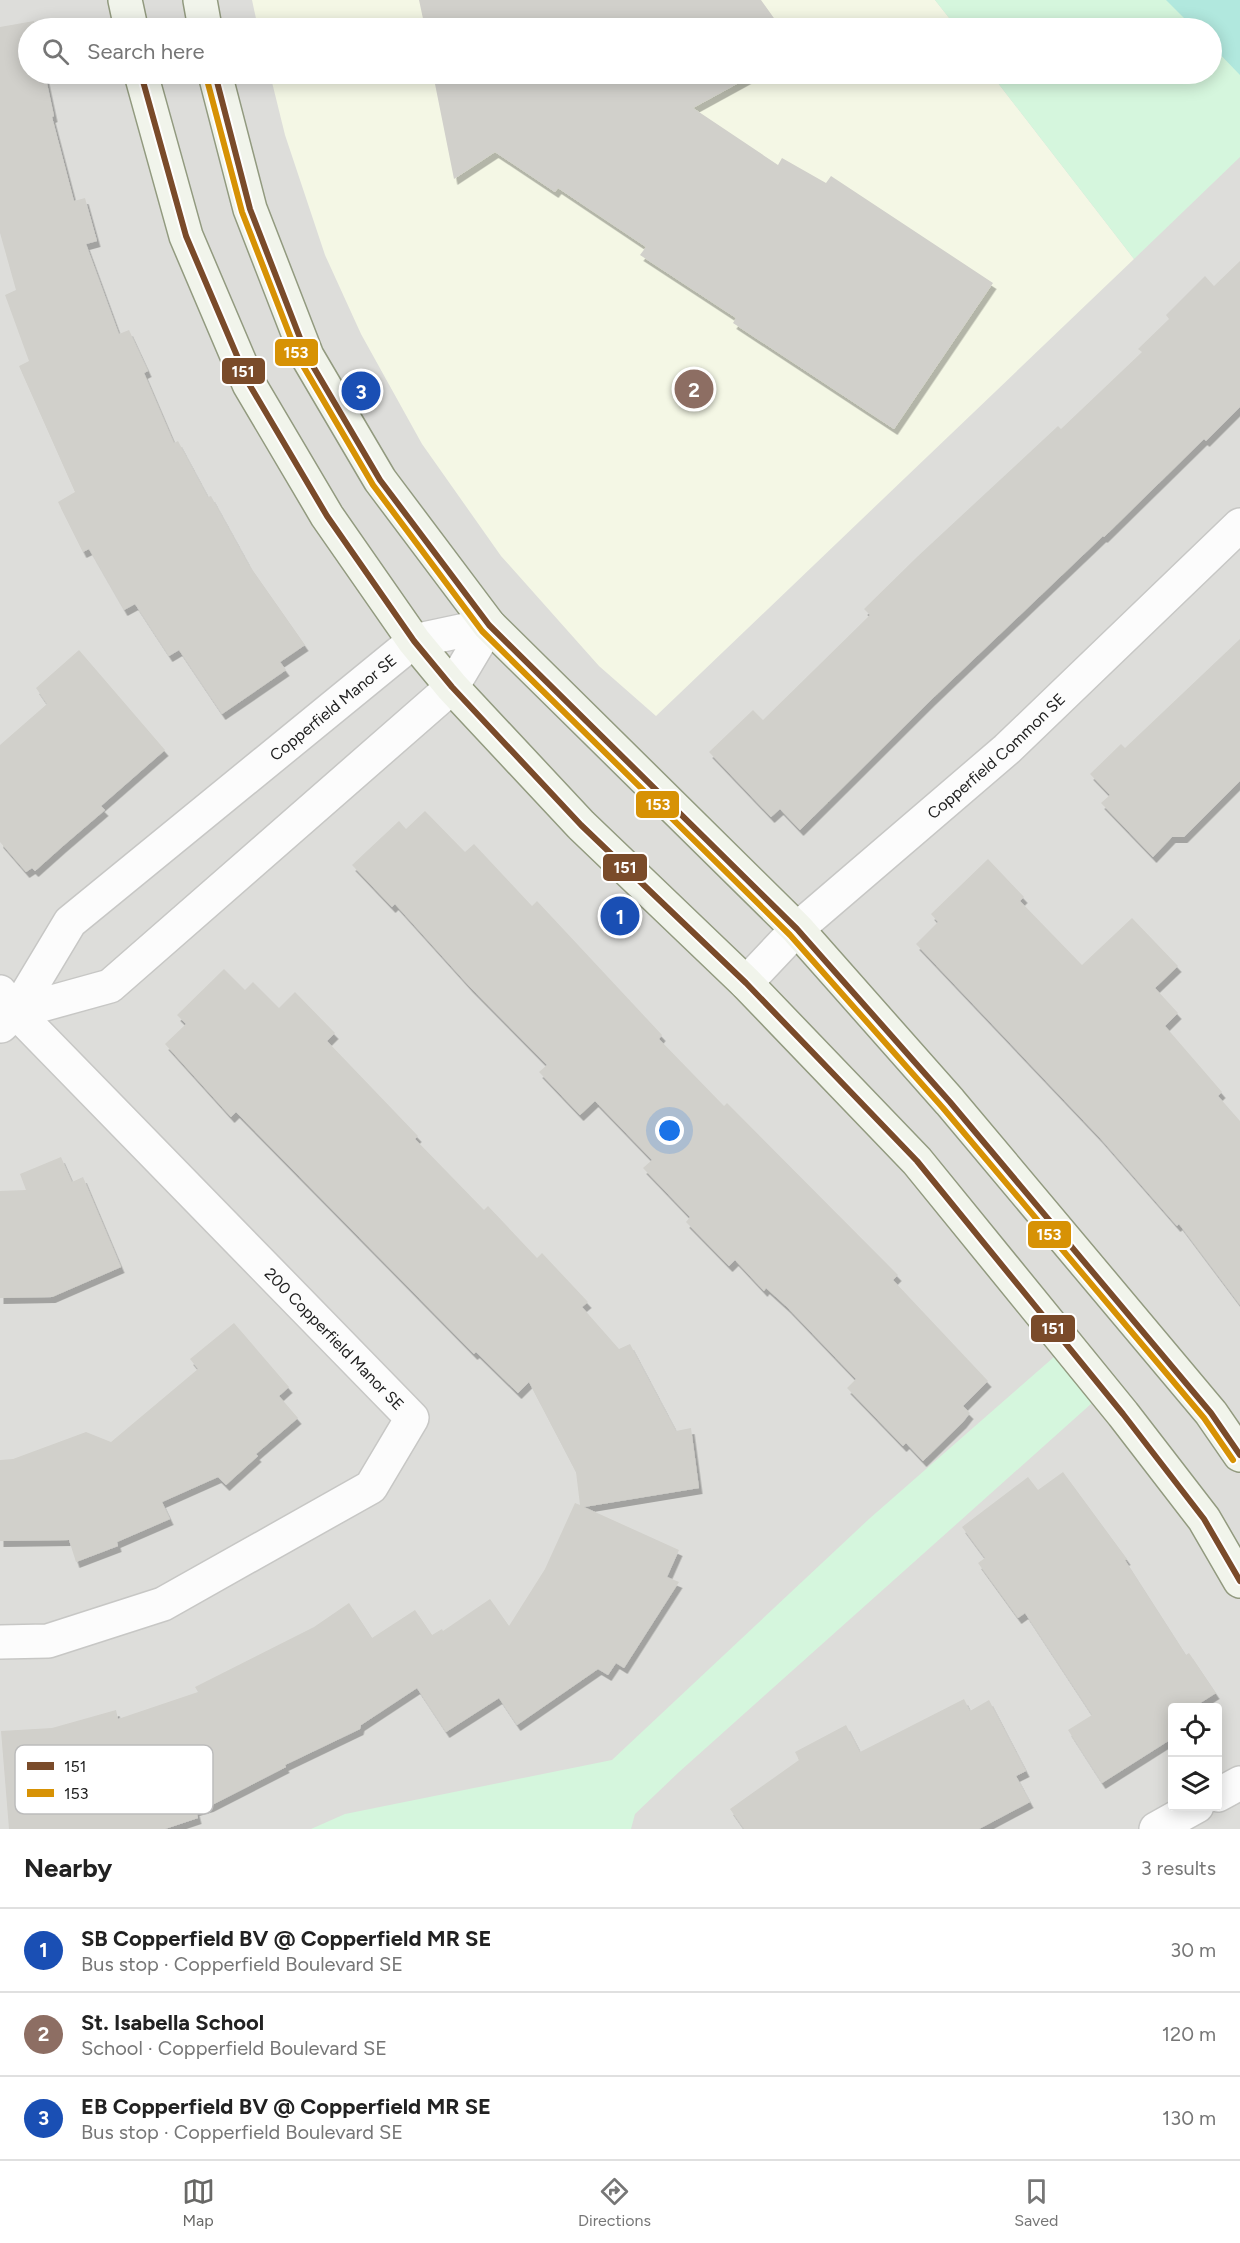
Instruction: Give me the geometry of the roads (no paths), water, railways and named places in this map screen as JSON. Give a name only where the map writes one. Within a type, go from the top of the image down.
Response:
[{"type":"street","points":[[125,0],[129,18]]},
{"type":"street","points":[[200,0],[203,18]]},
{"type":"street","points":[[144,84],[186,236],[249,384],[327,516],[414,641],[452,687],[581,825],[746,983],[917,1161],[1123,1414],[1204,1519],[1240,1581]]},
{"type":"street","points":[[218,84],[250,209],[307,356],[380,480],[489,626],[797,929],[950,1102],[1211,1413],[1240,1455]]},
{"type":"street","name":"Copperfield Common SE","points":[[746,983],[797,929],[1007,749],[1240,525]]},
{"type":"street","points":[[5,1010],[110,986],[452,687],[489,626]]},
{"type":"street","name":"Copperfield Manor SE","points":[[5,1010],[70,922],[414,641],[489,626]]},
{"type":"street","name":"200 Copperfield Manor SE","points":[[0,1642],[48,1641],[163,1605],[371,1487],[412,1418],[5,1010]]},
{"type":"street","points":[[1222,1794],[1240,1783]]},
{"type":"street","points":[[1156,1829],[1188,1811]]},
{"type":"place","name":"St. Isabella School","points":[[694,389]]},
{"type":"place","name":"EB Copperfield BV @ Copperfield MR SE","points":[[361,391]]},
{"type":"place","name":"SB Copperfield BV @ Copperfield MR SE","points":[[620,916]]}]
